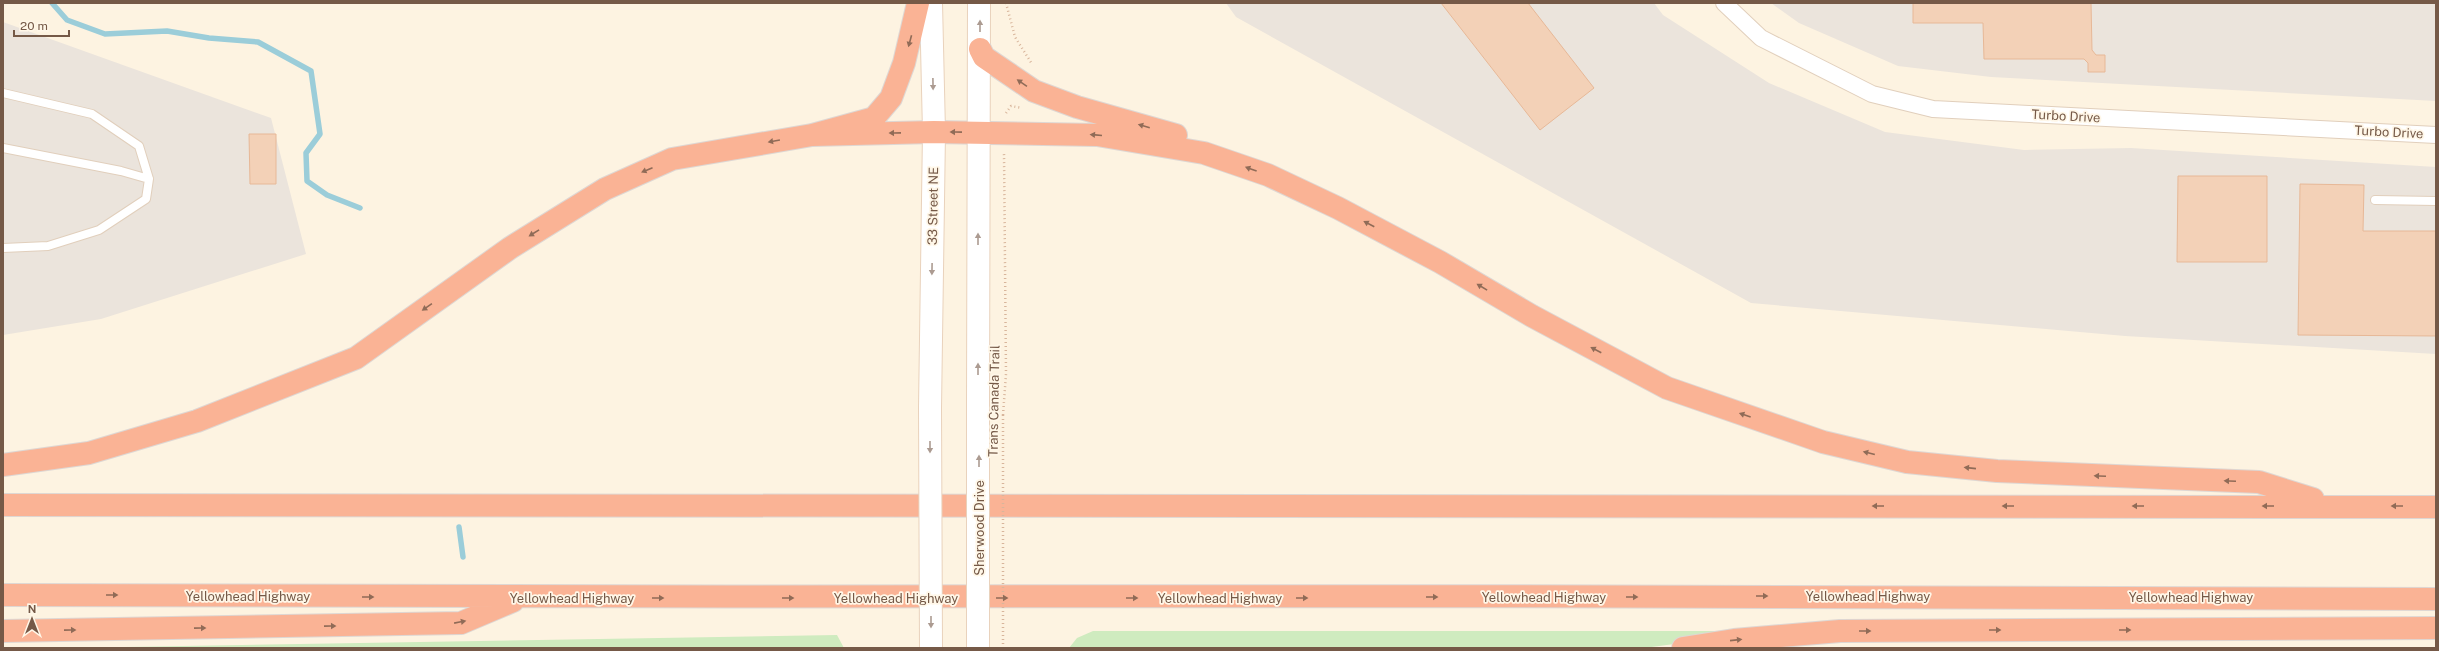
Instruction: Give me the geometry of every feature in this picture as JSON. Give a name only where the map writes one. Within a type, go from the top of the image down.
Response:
[{"type":"highway","points":[[3,465],[89,453],[190,423],[356,358],[510,248],[605,189],[672,159],[812,135],[874,118],[891,98],[904,63],[918,3]]},
{"type":"highway","points":[[980,49],[984,57],[1034,91],[1077,108],[1181,137],[1204,153]]},
{"type":"highway","points":[[812,135],[934,132],[1097,135],[1204,153],[1268,176],[1338,208],[1440,262],[1532,316],[1668,388],[1823,442],[1907,462],[1997,471],[2259,482],[2335,506]]},
{"type":"highway","points":[[3,505],[2436,507]]},
{"type":"highway","name":"Yellowhead Highway","points":[[3,595],[521,598],[1993,596],[2436,599]]},
{"type":"highway","points":[[3,632],[461,623],[521,598]]},
{"type":"highway","points":[[1683,648],[1734,640],[1840,632],[2436,628]]},
{"type":"main road","name":"33 Street NE","points":[[931,3],[934,132],[930,408],[931,648]]},
{"type":"main road","points":[[978,132],[980,3]]},
{"type":"main road","name":"Sherwood Drive","points":[[978,132],[978,648]]},
{"type":"street","name":"Turbo Drive","points":[[1724,3],[1761,38],[1872,94],[1933,109],[2436,135]]},
{"type":"lane","points":[[3,93],[92,114],[139,146],[149,179],[146,199],[99,230],[48,246],[3,248]]},
{"type":"lane","points":[[3,148],[121,171],[149,179]]},
{"type":"lane","points":[[2375,200],[2436,201]]},
{"type":"path","points":[[1006,3],[1007,13],[1015,37],[1036,70]]},
{"type":"path","points":[[1004,115],[1011,106],[1026,109]]},
{"type":"path","name":"Trans Canada Trail","points":[[1003,648],[1003,415],[1006,374],[1004,155]]},
{"type":"shaded area","points":[[1226,3],[1654,3],[1663,15],[1769,83],[1885,132],[2024,150],[2131,148],[2436,167],[2436,354],[2125,336],[1751,303],[1236,17]]},
{"type":"shaded area","points":[[1771,3],[2436,3],[2436,101],[1991,77],[1898,66],[1799,23]]},
{"type":"shaded area","points":[[3,22],[271,118],[306,254],[101,319],[3,335]]},
{"type":"green space","points":[[1093,631],[1773,631],[1644,648],[1069,648],[1077,638]]},
{"type":"green space","points":[[837,635],[844,648],[65,648]]},
{"type":"building","points":[[1441,3],[1528,3],[1594,88],[1540,130]]},
{"type":"building","points":[[1913,3],[2091,3],[2092,50],[2096,55],[2105,55],[2105,72],[2088,72],[2088,63],[2084,59],[1984,59],[1983,23],[1913,23]]},
{"type":"building","points":[[249,134],[276,134],[276,184],[250,184]]},
{"type":"building","points":[[2178,176],[2267,176],[2267,262],[2177,262]]},
{"type":"building","points":[[2300,184],[2364,185],[2363,231],[2436,231],[2436,336],[2298,335]]},
{"type":"waterway","points":[[52,3],[67,20],[105,34],[167,31],[209,38],[258,42],[311,71],[320,134],[306,153],[307,181],[327,195],[360,208]]},
{"type":"waterway","points":[[459,527],[463,557]]}]
